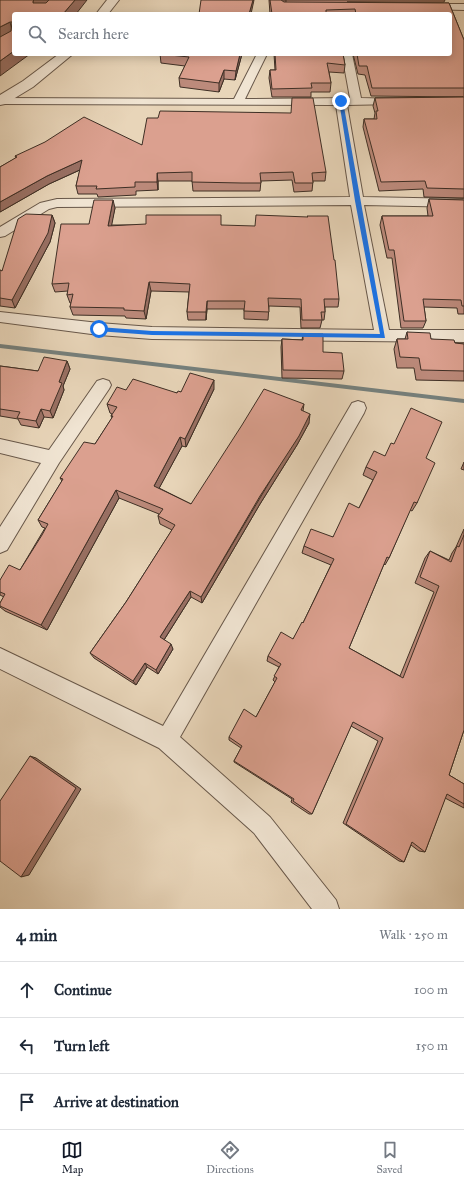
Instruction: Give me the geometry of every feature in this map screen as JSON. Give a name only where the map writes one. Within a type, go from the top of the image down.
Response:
[{"type":"street","points":[[104,12],[113,0]]},
{"type":"street","points":[[417,7],[464,8],[461,0]]},
{"type":"street","points":[[0,101],[28,84],[63,56]]},
{"type":"street","points":[[238,102],[261,56]]},
{"type":"street","points":[[347,56],[356,101]]},
{"type":"street","points":[[0,101],[410,101]]},
{"type":"street","points":[[341,101],[357,201],[383,336]]},
{"type":"street","points":[[0,233],[45,206],[57,203],[357,201],[464,203]]},
{"type":"street","points":[[0,317],[99,329],[152,333],[464,336]]},
{"type":"street","points":[[0,544],[53,458],[103,385]]},
{"type":"street","points":[[167,740],[358,408]]},
{"type":"street","points":[[0,446],[53,458]]},
{"type":"street","points":[[0,658],[167,740],[262,825],[327,909]]},
{"type":"building","points":[[0,0],[34,0],[33,3],[46,3],[49,0],[75,0],[65,12],[12,12],[12,22],[0,27]]},
{"type":"building","points":[[201,0],[253,0],[250,12],[199,12]]},
{"type":"building","points":[[270,0],[281,0],[284,2],[449,3],[464,40],[464,88],[372,88],[367,66],[359,66],[357,56],[452,56],[452,12],[356,12],[355,9],[326,10],[326,12],[272,12]]},
{"type":"building","points":[[12,22],[12,52],[0,61],[0,37],[11,31]]},
{"type":"building","points":[[179,56],[240,56],[236,71],[224,70],[219,83],[179,78],[189,57]]},
{"type":"building","points":[[275,56],[343,56],[345,65],[327,63],[331,83],[311,83],[312,88],[272,89],[270,70],[276,70]]},
{"type":"building","points":[[464,97],[464,189],[427,188],[425,181],[381,182],[364,119],[377,119],[376,111],[378,111],[375,98]]},
{"type":"building","points":[[292,98],[313,98],[326,172],[312,173],[313,183],[295,183],[293,172],[260,173],[261,183],[192,182],[192,172],[157,173],[157,182],[135,182],[135,187],[96,189],[97,186],[76,186],[82,160],[47,176],[0,202],[0,167],[17,157],[15,156],[45,142],[84,117],[142,145],[147,118],[158,118],[160,111],[291,113]]},
{"type":"building","points":[[429,199],[464,200],[464,306],[462,306],[461,300],[423,299],[426,321],[404,321],[394,250],[389,250],[382,216],[433,216]]},
{"type":"building","points":[[94,200],[113,200],[108,226],[146,224],[146,215],[221,215],[221,225],[255,226],[256,215],[308,217],[307,216],[328,216],[339,299],[324,299],[325,312],[321,312],[322,320],[302,320],[301,299],[268,298],[269,312],[244,311],[245,301],[207,301],[206,312],[187,312],[190,284],[149,282],[144,311],[124,310],[124,308],[70,307],[73,294],[67,295],[69,283],[52,284],[61,224],[89,224]]},
{"type":"building","points":[[26,214],[52,215],[48,233],[12,300],[0,298],[0,270],[2,271],[18,219]]},
{"type":"building","points":[[407,332],[430,333],[431,339],[454,340],[455,343],[464,344],[464,371],[421,370],[419,358],[400,357],[397,339],[408,339]]},
{"type":"building","points":[[303,334],[323,334],[323,352],[342,353],[344,371],[283,370],[282,339],[303,340]]},
{"type":"building","points":[[44,357],[67,361],[59,382],[62,383],[50,411],[41,409],[36,421],[17,418],[20,412],[0,409],[0,366],[38,371]]},
{"type":"building","points":[[190,373],[214,380],[185,439],[180,437],[154,486],[191,504],[264,389],[304,404],[301,410],[310,414],[299,436],[260,496],[201,597],[190,591],[160,637],[171,644],[156,670],[145,663],[133,681],[90,653],[126,602],[175,525],[158,516],[163,509],[116,490],[41,625],[0,606],[5,594],[0,592],[0,580],[9,565],[20,570],[42,535],[48,524],[38,520],[63,479],[60,478],[84,442],[95,444],[113,416],[111,416],[117,407],[107,404],[117,387],[126,390],[133,379],[177,393],[178,391],[181,392]]},
{"type":"building","points":[[411,408],[442,422],[426,458],[435,463],[417,503],[414,502],[389,558],[387,557],[349,648],[403,678],[439,586],[420,577],[430,551],[451,562],[457,546],[459,547],[464,535],[464,730],[449,775],[464,784],[464,804],[447,794],[425,852],[412,842],[404,862],[346,824],[383,738],[353,722],[312,814],[293,801],[294,799],[234,761],[242,746],[229,737],[244,709],[256,717],[277,678],[274,676],[281,664],[268,656],[281,632],[293,639],[302,622],[303,623],[334,559],[304,546],[311,529],[333,537],[349,503],[359,508],[377,472],[366,467],[374,451],[385,456],[391,443],[394,444]]},
{"type":"building","points":[[30,756],[76,788],[21,877],[0,861],[0,801]]},
{"type":"waterway","points":[[0,346],[464,401]]},
{"type":"route","points":[[99,329],[152,333],[383,336],[357,201],[341,101]]}]
